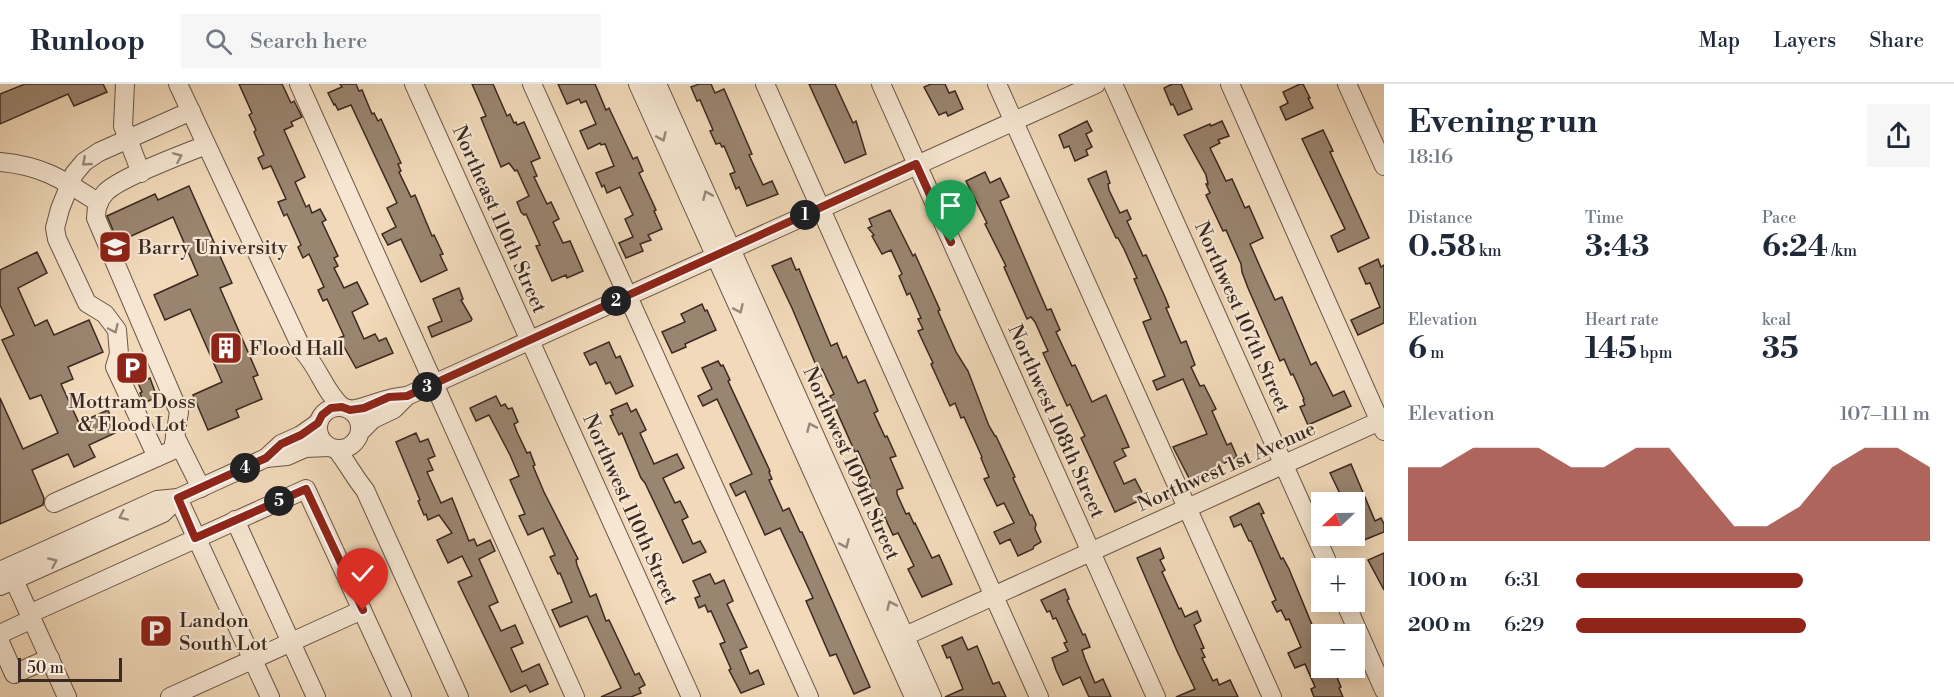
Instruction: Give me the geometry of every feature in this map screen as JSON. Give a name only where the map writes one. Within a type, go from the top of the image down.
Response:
[{"type":"street","points":[[125,84],[123,126],[133,137],[141,173]]},
{"type":"street","points":[[178,84],[303,351],[313,362],[329,394],[358,419],[359,456],[364,473],[365,490]]},
{"type":"street","points":[[299,84],[574,697]]},
{"type":"street","name":"Northeast 110th Street","points":[[414,84],[530,339]]},
{"type":"street","points":[[532,84],[808,697]]},
{"type":"street","points":[[765,84],[1039,697]]},
{"type":"street","name":"Northwest 108th Street","points":[[881,84],[1156,697]]},
{"type":"street","points":[[998,84],[1272,697]]},
{"type":"street","points":[[266,458],[286,456],[305,448],[351,446],[374,419],[394,409],[407,396],[1096,84]]},
{"type":"street","name":"Northwest 107th Street","points":[[1113,84],[1326,558]]},
{"type":"street","points":[[1230,84],[1383,424]]},
{"type":"street","points":[[1347,84],[1384,166]]},
{"type":"street","name":"Northwest 109th Street","points":[[650,90],[897,640],[914,697]]},
{"type":"street","points":[[157,457],[115,367],[119,354],[117,330],[105,314],[87,303],[57,239],[55,228],[74,174],[84,162],[99,152],[190,111]]},
{"type":"street","points":[[54,503],[173,450],[179,412],[96,218],[96,207],[106,192],[141,173],[206,145]]},
{"type":"street","points":[[0,162],[44,170],[99,203]]},
{"type":"street","name":"Northwest 110th Street","points":[[530,339],[691,697]]},
{"type":"street","points":[[303,351],[304,366],[319,400],[318,429],[321,439],[349,467],[365,490],[459,697]]},
{"type":"street","points":[[67,697],[31,617],[6,576],[157,500],[178,498],[266,458],[281,444],[301,435],[331,408],[364,408],[389,397],[407,396]]},
{"type":"street","name":"Northwest 1st Avenue","points":[[897,640],[1284,464],[1383,424]]},
{"type":"street","points":[[175,436],[201,488]]},
{"type":"street","points":[[0,634],[195,538],[306,489],[402,697]]},
{"type":"street","points":[[178,498],[270,697]]},
{"type":"street","points":[[235,520],[316,697]]},
{"type":"street","points":[[170,697],[363,610]]},
{"type":"street","points":[[1349,612],[1384,690]]},
{"type":"street","name":"Northwest 109th Street","points":[[897,640],[932,697]]},
{"type":"street","points":[[0,642],[15,674],[50,658]]},
{"type":"building","points":[[25,84],[103,84],[107,92],[74,106],[68,94],[0,124],[0,94]]},
{"type":"building","points":[[239,84],[282,84],[291,103],[294,101],[302,117],[291,122],[293,126],[284,130],[305,177],[295,182],[306,207],[309,205],[312,213],[320,209],[326,220],[322,222],[338,256],[334,258],[338,266],[334,268],[344,288],[357,282],[368,304],[352,312],[364,339],[375,334],[379,341],[386,338],[393,353],[356,368],[339,338],[344,336],[327,299],[323,301],[318,290],[324,287],[309,254],[303,258],[298,247],[301,245],[287,214],[284,216],[278,202],[286,199],[271,166],[263,169],[258,158],[264,155],[249,115],[252,113]]},
{"type":"building","points":[[340,84],[356,84],[359,91],[362,90],[372,114],[374,113],[378,121],[381,119],[401,163],[398,164],[401,171],[399,172],[411,197],[415,195],[432,236],[434,235],[443,254],[440,255],[447,270],[421,282],[401,239],[388,245],[382,234],[396,227],[387,208],[397,203],[351,105],[338,110],[328,93],[342,87]]},
{"type":"building","points":[[472,84],[493,84],[507,116],[510,114],[517,125],[524,122],[540,158],[531,162],[537,176],[534,177],[547,204],[551,202],[559,219],[553,222],[563,243],[570,241],[583,271],[552,281],[536,246],[540,245],[526,214],[521,212],[517,202],[529,196],[517,170],[515,171],[509,163],[501,167],[481,118],[486,116]]},
{"type":"building","points":[[558,84],[595,84],[606,110],[609,108],[633,159],[637,157],[643,171],[639,173],[662,229],[648,235],[651,240],[640,244],[643,251],[626,258],[619,243],[633,237],[625,219],[633,215],[620,187],[607,193],[596,173],[614,166],[605,144],[600,143],[588,149],[580,131],[596,124],[586,101],[581,103],[579,99],[567,104]]},
{"type":"building","points":[[711,84],[715,93],[724,89],[763,185],[772,181],[778,194],[747,206],[739,187],[736,189],[730,174],[735,172],[724,146],[722,147],[720,143],[716,144],[710,131],[713,130],[700,100],[697,101],[691,87]]},
{"type":"building","points":[[809,84],[835,84],[853,123],[856,121],[866,154],[845,163]]},
{"type":"building","points":[[931,84],[945,84],[949,93],[955,91],[963,109],[948,116],[946,112],[939,115],[924,87]]},
{"type":"building","points":[[1172,84],[1181,84],[1192,109],[1178,115],[1164,88]]},
{"type":"building","points":[[1303,84],[1313,108],[1286,120],[1280,107],[1288,103],[1283,92]]},
{"type":"building","points":[[1087,121],[1092,131],[1086,134],[1092,147],[1086,150],[1088,155],[1075,161],[1069,146],[1064,148],[1059,135]]},
{"type":"building","points":[[1222,121],[1229,136],[1218,140],[1220,143],[1210,148],[1226,181],[1232,179],[1245,208],[1249,206],[1263,238],[1250,244],[1275,300],[1282,297],[1311,365],[1316,362],[1333,396],[1344,391],[1351,406],[1308,425],[1300,407],[1305,405],[1304,399],[1284,359],[1280,361],[1226,230],[1223,231],[1206,195],[1210,193],[1206,184],[1208,184],[1206,175],[1184,135]]},
{"type":"building","points":[[1323,130],[1333,151],[1330,152],[1369,238],[1338,252],[1331,236],[1345,229],[1302,139]]},
{"type":"building","points":[[1106,171],[1110,183],[1108,184],[1109,190],[1120,213],[1127,210],[1131,219],[1127,221],[1165,297],[1169,307],[1166,308],[1181,343],[1186,341],[1195,365],[1191,367],[1200,386],[1204,385],[1216,409],[1212,411],[1227,445],[1231,443],[1237,457],[1190,480],[1173,447],[1207,434],[1183,379],[1157,390],[1153,381],[1165,376],[1143,322],[1151,319],[1124,249],[1116,238],[1088,179]]},
{"type":"building","points":[[985,172],[990,183],[1000,178],[1009,197],[1000,201],[1047,310],[1051,309],[1060,330],[1056,332],[1072,366],[1075,365],[1092,402],[1106,395],[1129,447],[1122,449],[1126,456],[1114,462],[1124,484],[1135,479],[1145,498],[1115,512],[1081,438],[1085,436],[1070,404],[1067,406],[1043,353],[1048,351],[1035,322],[1031,317],[1027,319],[1004,267],[1006,266],[985,224],[987,223],[966,181]]},
{"type":"building","points":[[189,186],[232,283],[220,288],[258,375],[253,377],[262,399],[236,410],[239,417],[208,430],[193,395],[222,382],[190,309],[165,320],[154,295],[198,275],[173,217],[118,242],[107,216],[155,194],[158,200]]},
{"type":"building","points":[[890,210],[913,256],[915,254],[956,352],[968,371],[989,426],[996,436],[1015,477],[1013,478],[1036,524],[1035,529],[1041,542],[1033,549],[1018,556],[1010,539],[1000,544],[994,532],[1014,523],[1004,503],[997,506],[984,479],[989,477],[982,457],[964,417],[961,418],[955,403],[950,406],[931,364],[933,363],[918,331],[923,329],[918,319],[921,318],[910,293],[907,295],[899,276],[902,274],[891,250],[882,254],[872,236],[874,235],[868,228],[872,226],[869,219]]},
{"type":"building","points":[[37,252],[47,273],[18,288],[35,326],[47,320],[54,335],[89,320],[103,352],[68,367],[73,379],[61,384],[79,423],[108,410],[117,432],[89,445],[95,457],[74,467],[68,454],[32,470],[44,498],[43,505],[0,524],[0,398],[23,449],[58,433],[41,395],[30,399],[2,340],[14,335],[0,305],[0,270]]},
{"type":"building","points":[[791,258],[796,270],[799,269],[831,346],[837,343],[843,358],[846,356],[858,383],[865,380],[878,411],[874,413],[896,456],[890,458],[903,488],[897,490],[897,494],[906,514],[909,513],[915,523],[932,558],[939,555],[952,584],[922,597],[908,569],[914,566],[898,533],[893,535],[867,479],[870,478],[858,451],[855,452],[830,396],[834,394],[822,369],[818,364],[816,365],[772,266]]},
{"type":"building","points":[[1378,259],[1381,267],[1384,265],[1384,323],[1358,335],[1351,320],[1380,307],[1370,283],[1366,284],[1359,268]]},
{"type":"building","points":[[459,288],[463,299],[461,300],[471,321],[432,337],[428,327],[442,321],[433,299]]},
{"type":"building","points":[[702,304],[716,330],[685,344],[686,347],[672,353],[662,332],[685,322],[681,314]]},
{"type":"building","points":[[609,342],[616,358],[620,356],[633,386],[616,394],[610,382],[606,384],[596,362],[590,365],[584,353]]},
{"type":"building","points":[[718,361],[721,366],[723,365],[730,380],[728,381],[770,471],[772,479],[769,480],[783,511],[789,508],[802,532],[870,687],[854,694],[836,654],[830,656],[806,601],[813,598],[780,528],[765,535],[745,491],[736,496],[730,484],[752,474],[717,399],[703,406],[698,396],[712,389],[702,368]]},
{"type":"building","points":[[150,378],[157,397],[144,403],[138,383]]},
{"type":"building","points":[[496,396],[501,406],[505,404],[508,409],[512,408],[518,422],[514,424],[517,432],[527,453],[530,452],[544,492],[578,559],[576,560],[577,565],[590,597],[596,594],[606,621],[609,620],[635,675],[639,673],[645,685],[639,688],[641,693],[631,697],[601,697],[621,688],[587,616],[560,627],[552,610],[572,602],[560,573],[558,574],[550,557],[555,555],[543,528],[528,535],[519,516],[525,514],[510,480],[519,476],[510,455],[489,415],[476,421],[470,408]]},
{"type":"building","points":[[627,403],[631,412],[636,409],[646,430],[640,433],[654,464],[677,454],[684,468],[663,478],[675,503],[680,501],[688,517],[682,520],[693,544],[700,541],[706,552],[683,563],[641,478],[622,433],[619,435],[610,416],[613,415],[611,410]]},
{"type":"building","points":[[416,433],[420,442],[428,439],[435,456],[428,459],[433,470],[427,472],[441,503],[452,498],[469,541],[474,539],[477,546],[490,540],[495,551],[479,559],[498,602],[489,606],[501,631],[515,625],[523,643],[511,648],[522,672],[539,664],[548,684],[530,692],[526,685],[511,692],[458,582],[472,576],[462,556],[448,563],[437,540],[452,533],[439,515],[428,520],[426,514],[424,515],[396,442]]},
{"type":"building","points":[[1351,464],[1363,492],[1339,492],[1330,473]]},
{"type":"building","points":[[1365,497],[1375,521],[1381,518],[1384,532],[1365,540]]},
{"type":"building","points":[[1259,503],[1264,513],[1261,514],[1281,559],[1283,558],[1289,569],[1312,624],[1311,678],[1305,664],[1295,668],[1288,653],[1301,647],[1289,619],[1286,620],[1281,610],[1277,612],[1272,602],[1276,600],[1251,541],[1241,524],[1234,527],[1230,517]]},
{"type":"building","points":[[1160,548],[1164,558],[1160,560],[1165,570],[1162,572],[1179,609],[1181,608],[1185,617],[1197,611],[1201,621],[1194,625],[1204,648],[1201,649],[1205,657],[1202,658],[1213,681],[1217,679],[1219,685],[1230,680],[1238,697],[1176,697],[1195,689],[1137,558]]},
{"type":"building","points":[[1384,553],[1384,590],[1368,560]]},
{"type":"building","points":[[710,574],[715,584],[724,580],[733,601],[727,604],[747,647],[740,650],[750,674],[758,670],[764,684],[741,693],[729,670],[731,669],[720,644],[725,642],[711,611],[708,612],[705,605],[699,608],[695,598],[700,596],[693,581]]},
{"type":"building","points":[[1065,589],[1069,599],[1067,600],[1090,647],[1082,650],[1095,683],[1103,679],[1111,697],[1089,697],[1080,677],[1063,685],[1056,670],[1052,658],[1068,651],[1064,643],[1067,642],[1056,618],[1053,619],[1050,611],[1047,612],[1041,600]]},
{"type":"building","points":[[962,637],[968,650],[977,646],[993,684],[999,682],[1006,697],[945,697],[963,689],[950,657],[947,658],[942,646]]},
{"type":"building","points":[[1311,678],[1337,678],[1343,697],[1314,697],[1311,689],[1315,687]]},
{"type":"place","name":"Barry University","points":[[115,247]]},
{"type":"place","name":"Flood Hall","points":[[226,348]]},
{"type":"place","name":"Mottram Doss & Flood Lot","points":[[132,368]]},
{"type":"place","name":"Landon South Lot","points":[[156,631]]},
{"type":"route","points":[[363,610],[306,489],[195,538],[178,498],[266,458],[281,444],[301,435],[318,423],[322,415],[331,408],[342,407],[350,410],[364,408],[389,397],[407,396],[916,164],[951,242]]}]
